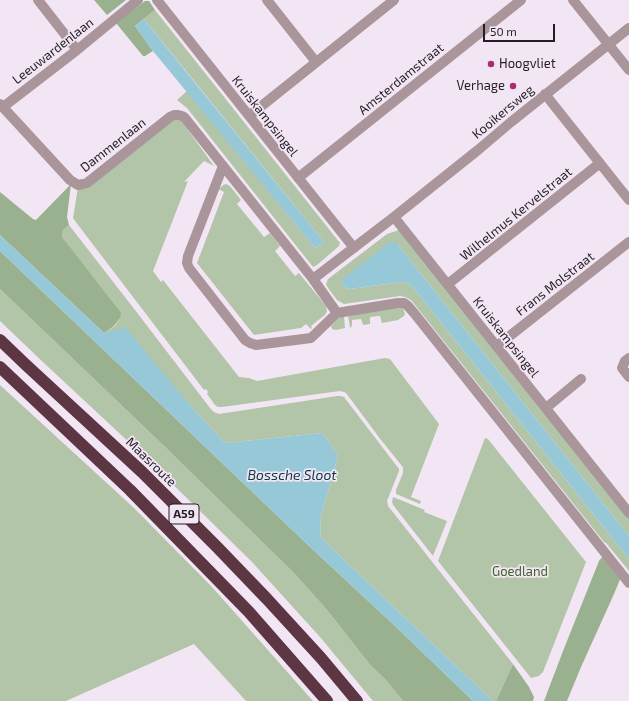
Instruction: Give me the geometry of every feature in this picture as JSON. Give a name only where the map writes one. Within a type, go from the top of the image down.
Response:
[{"type":"highway","name":"Maasroute","points":[[0,340],[142,472],[217,547],[321,658],[357,701]]},
{"type":"highway","name":"A59","points":[[0,367],[130,490],[249,612],[327,701]]},
{"type":"street","points":[[38,0],[77,50]]},
{"type":"street","name":"Leeuwardenlaan","points":[[1,106],[77,50],[138,0]]},
{"type":"street","name":"Kruiskampsingel","points":[[157,0],[354,248]]},
{"type":"street","points":[[267,0],[316,62]]},
{"type":"street","points":[[249,116],[394,0]]},
{"type":"street","name":"Amsterdamstraat","points":[[298,178],[521,0]]},
{"type":"street","points":[[573,0],[629,70]]},
{"type":"street","name":"Kooikersweg","points":[[394,217],[545,94],[629,28]]},
{"type":"street","points":[[545,94],[629,200]]},
{"type":"street","name":"Dammenlaan","points":[[1,106],[70,180],[78,185],[87,182],[174,115],[185,118],[223,166]]},
{"type":"street","name":"Wilhelmus Kervelstraat","points":[[448,284],[600,164]]},
{"type":"street","points":[[223,166],[313,279],[337,313]]},
{"type":"street","points":[[223,166],[188,256],[187,263],[189,268],[245,340],[256,345],[311,338],[337,313],[404,303],[414,313],[629,583]]},
{"type":"street","points":[[313,279],[394,217]]},
{"type":"street","name":"Kruiskampsingel","points":[[394,217],[629,513]]},
{"type":"street","name":"Frans Molstraat","points":[[497,346],[629,242]]},
{"type":"street","points":[[626,362],[622,368],[629,377]]},
{"type":"street","points":[[546,408],[581,379]]},
{"type":"green space","points":[[94,0],[126,0],[107,15]]},
{"type":"green space","points":[[145,1],[149,1],[155,10],[135,26],[153,51],[143,56],[116,23]]},
{"type":"green space","points":[[155,10],[340,243],[339,246],[317,265],[313,267],[187,108],[177,100],[187,91],[315,248],[324,242],[144,19]]},
{"type":"green space","points":[[173,119],[178,119],[183,123],[214,166],[204,161],[184,182],[188,181],[153,271],[161,282],[163,280],[239,377],[257,381],[385,358],[390,359],[439,424],[411,497],[421,501],[420,504],[396,494],[396,490],[403,473],[402,466],[344,392],[340,391],[222,407],[215,405],[207,394],[208,392],[206,389],[204,390],[73,218],[78,187]]},
{"type":"green space","points":[[71,184],[67,217],[69,225],[63,230],[62,237],[121,313],[120,318],[114,326],[104,333],[0,235],[0,192],[36,220]]},
{"type":"green space","points":[[226,184],[230,186],[241,200],[237,204],[264,237],[270,233],[280,246],[275,251],[295,276],[299,273],[326,306],[327,311],[325,315],[311,326],[311,329],[306,324],[301,328],[254,335],[197,263],[224,192],[218,188]]},
{"type":"green space","points":[[69,225],[214,412],[219,414],[337,396],[344,397],[399,469],[387,501],[388,506],[513,664],[496,701],[493,701],[321,538],[320,519],[338,456],[323,433],[225,443],[189,404],[104,333],[115,326],[120,318],[62,237],[63,230]]},
{"type":"green space","points":[[399,230],[629,518],[629,536],[398,245],[349,275],[343,280],[342,284],[346,288],[350,289],[401,282],[412,286],[629,559],[629,571],[604,542],[411,300],[400,296],[344,304],[337,300],[328,288],[326,284],[328,279],[387,234]]},
{"type":"green space","points":[[0,251],[473,701],[403,701],[385,679],[371,666],[327,610],[295,574],[0,289]]},
{"type":"green space","points":[[0,289],[295,574],[327,610],[371,666],[385,679],[403,701],[373,701],[320,637],[252,562],[147,459],[0,321]]},
{"type":"green space","points":[[399,307],[403,308],[405,314],[398,320],[382,323],[380,316],[370,317],[370,324],[363,325],[361,319],[352,320],[352,326],[350,328],[348,315]]},
{"type":"green space","points":[[344,316],[345,328],[336,330],[332,329],[331,326],[340,317]]},
{"type":"green space","points":[[0,385],[134,508],[213,588],[313,701],[246,701],[194,644],[66,701],[0,701]]},
{"type":"green space","name":"Goedland","points":[[485,438],[488,439],[586,562],[543,672],[539,676],[531,678],[438,561]]},
{"type":"green space","points":[[393,497],[447,521],[433,556],[393,505]]},
{"type":"green space","points":[[603,556],[621,577],[567,701],[544,701],[599,561]]},
{"type":"green space","points":[[513,664],[529,687],[534,697],[533,701],[496,701]]},
{"type":"water","points":[[144,19],[324,242],[315,248],[153,51],[135,26]]},
{"type":"water","name":"Bossche Sloot","points":[[0,235],[104,333],[126,328],[189,404],[225,443],[323,433],[338,456],[320,519],[321,538],[493,701],[473,701],[0,251]]},
{"type":"water","points":[[390,242],[395,242],[398,245],[629,536],[629,559],[412,286],[401,282],[350,289],[343,285],[341,282],[343,279]]},
{"type":"place","name":"Hoogvliet","points":[[491,64]]},
{"type":"place","name":"Verhage","points":[[513,86]]}]
